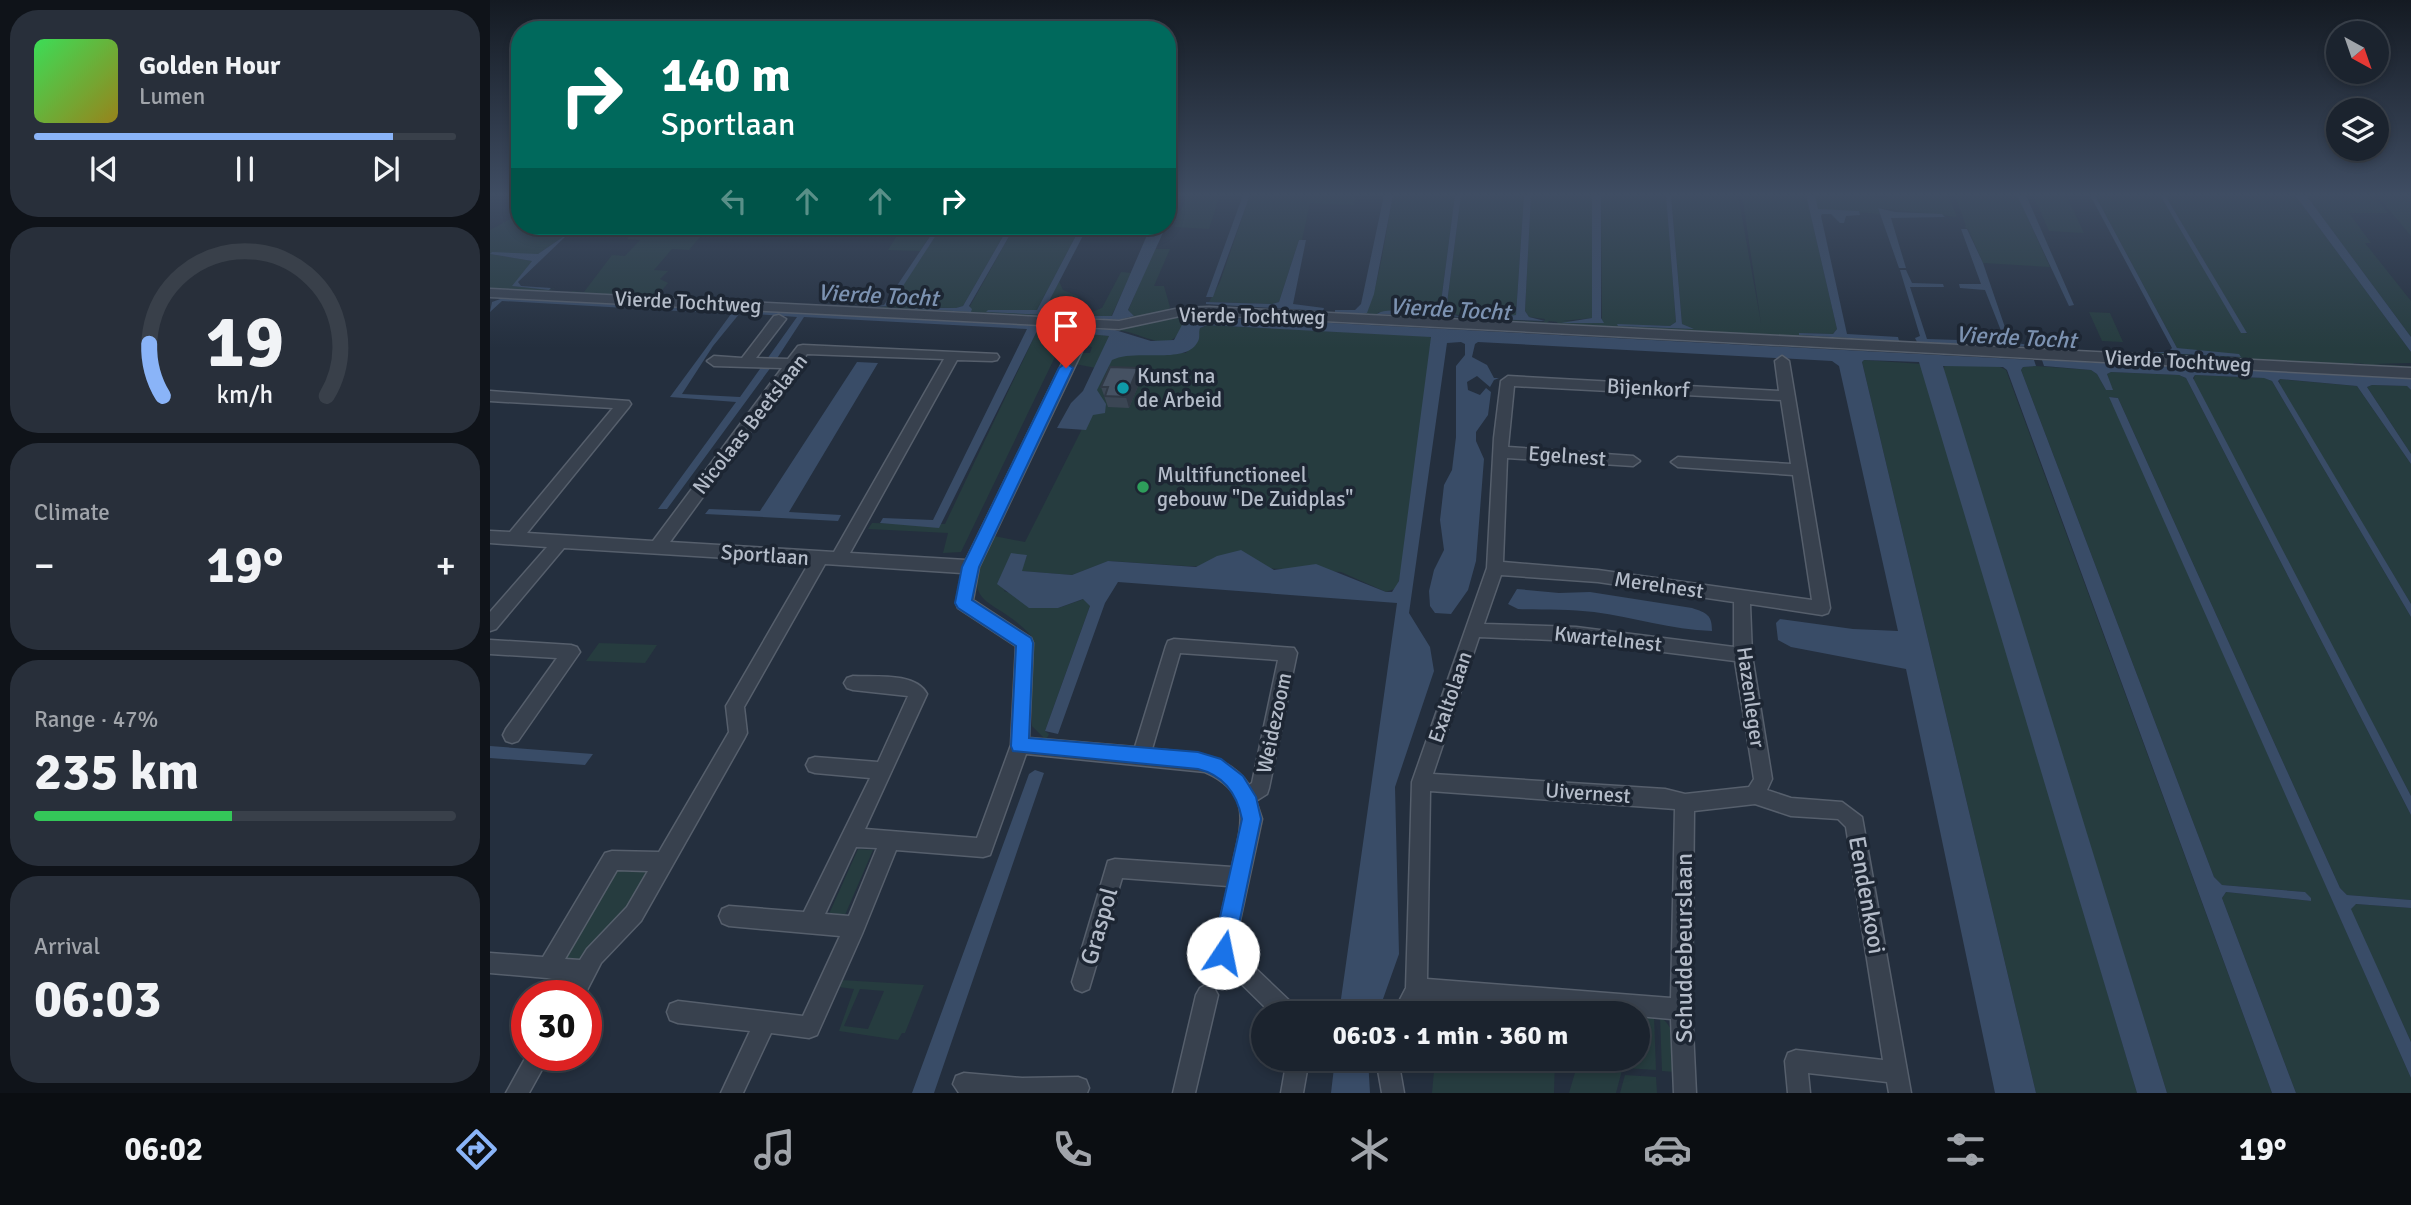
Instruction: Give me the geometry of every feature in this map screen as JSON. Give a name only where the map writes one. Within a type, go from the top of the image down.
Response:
[{"type":"street","name":"Vierde Tochtweg","points":[[490,293],[1119,325],[1192,311],[2411,373]]},
{"type":"street","points":[[746,362],[779,319]]},
{"type":"street","points":[[851,836],[983,848],[1020,746],[1025,643],[964,603],[971,567],[1078,345],[1078,335]]},
{"type":"street","name":"Nicolaas Beetslaan","points":[[657,548],[803,349],[992,357]]},
{"type":"street","points":[[580,980],[594,956],[634,914],[738,733],[735,706],[829,559],[953,355]]},
{"type":"street","points":[[714,361],[793,363]]},
{"type":"street","points":[[1678,462],[1800,470],[1782,361]]},
{"type":"street","name":"Bijenkorf","points":[[1508,382],[1787,396]]},
{"type":"street","name":"Exaltolaan","points":[[1410,1001],[1416,989],[1421,782],[1495,568],[1501,452],[1508,382]]},
{"type":"street","points":[[490,396],[624,404],[513,539]]},
{"type":"street","name":"Egelnest","points":[[1501,452],[1633,461]]},
{"type":"street","name":"Merelnest","points":[[1495,568],[1598,576],[1822,608],[1800,470]]},
{"type":"street","name":"Sportlaan","points":[[490,537],[971,567]]},
{"type":"street","points":[[490,624],[560,542]]},
{"type":"street","name":"Hazenleger","points":[[1742,597],[1743,655],[1763,779],[1755,795]]},
{"type":"street","name":"Kwartelnest","points":[[1473,630],[1576,634],[1743,655]]},
{"type":"street","name":"Weidezoom","points":[[1143,749],[1174,646],[1288,653],[1260,788],[1247,797]]},
{"type":"street","points":[[490,647],[570,652],[512,735]]},
{"type":"street","points":[[810,922],[918,695],[911,688],[853,683]]},
{"type":"street","name":"Weidezoom","points":[[1020,746],[1198,761],[1214,765],[1227,773],[1247,797],[1252,819],[1223,953],[1229,962],[1273,1001]]},
{"type":"street","points":[[816,765],[883,771]]},
{"type":"street","name":"Uivernest","points":[[1421,782],[1665,798],[1685,803],[1755,795]]},
{"type":"street","name":"Eendenkooi","points":[[1755,795],[1791,807],[1842,811],[1855,823],[1898,1083],[1796,1061],[1799,1093]]},
{"type":"street","name":"Schuddebeurslaan","points":[[1685,803],[1681,1009],[1685,1093]]},
{"type":"street","points":[[678,1012],[809,1027],[855,927],[890,840]]},
{"type":"street","points":[[548,969],[612,860],[663,862]]},
{"type":"street","name":"Graspol","points":[[1083,982],[1115,868],[1239,877]]},
{"type":"street","points":[[729,916],[855,927]]},
{"type":"street","points":[[490,963],[585,971]]},
{"type":"street","points":[[1416,989],[1681,1009]]},
{"type":"street","points":[[1184,1093],[1207,995]]},
{"type":"street","points":[[732,1093],[765,1022]]},
{"type":"street","points":[[517,1093],[530,1071]]},
{"type":"street","points":[[1292,1093],[1296,1071]]},
{"type":"street","points":[[1389,1071],[1393,1093]]},
{"type":"street","points":[[964,1084],[1022,1091],[1078,1088]]},
{"type":"green space","points":[[490,246],[550,246],[538,254],[490,254]]},
{"type":"green space","points":[[634,246],[692,246],[689,250],[672,249],[654,270],[668,271],[660,279],[668,283],[658,295],[645,297],[572,294],[572,291],[584,292],[612,255],[625,256]]},
{"type":"green space","points":[[890,246],[923,246],[920,251],[888,250]]},
{"type":"green space","points":[[929,246],[997,246],[963,306],[904,307],[938,310],[969,308],[1004,246],[1071,246],[1037,310],[1033,312],[1067,315],[1044,311],[1059,281],[1063,290],[1078,296],[1073,307],[1065,307],[1064,310],[1072,315],[1061,320],[900,309],[890,306],[870,309],[889,306]]},
{"type":"green space","points":[[1232,246],[1297,246],[1279,302],[1209,302],[1220,282]]},
{"type":"green space","points":[[1383,246],[1448,246],[1440,310],[1432,314],[1378,312],[1380,315],[1467,318],[1446,311],[1454,246],[1521,246],[1516,315],[1487,319],[1544,322],[1545,319],[1529,317],[1525,311],[1528,246],[1592,246],[1592,318],[1562,321],[1602,321],[1601,246],[1670,246],[1676,322],[1670,326],[1617,325],[1692,329],[1682,324],[1675,246],[1747,246],[1761,323],[1750,246],[1818,246],[1837,329],[1833,334],[1799,335],[1899,340],[1898,337],[1900,342],[1894,344],[1808,340],[1798,336],[1783,338],[1606,326],[1601,329],[1559,326],[1557,322],[1549,321],[1545,325],[1490,324],[1483,320],[1381,318],[1369,313],[1367,316],[1335,316],[1333,312],[1350,315],[1365,311],[1378,275]]},
{"type":"green space","points":[[1976,246],[2040,246],[2050,267],[1983,263]]},
{"type":"green space","points":[[2122,246],[2191,246],[2242,331],[2247,334],[2195,246],[2333,246],[2411,352],[2411,363],[2373,364],[2411,366],[2411,370],[2354,363],[2351,367],[2245,358],[2145,355],[2143,352],[2240,357],[2177,348]]},
{"type":"green space","points":[[2344,246],[2367,246],[2411,301],[2411,337]]},
{"type":"green space","points":[[1154,249],[1170,249],[1154,286],[1164,286],[1170,307],[1168,310],[1131,321],[1084,319],[1084,315],[1102,308],[1121,272],[1131,273],[1111,317],[1090,318],[1118,320],[1134,316],[1128,311]]},
{"type":"green space","points":[[490,254],[532,261],[513,286],[548,290],[558,287],[545,292],[490,291]]},
{"type":"green space","points":[[2089,312],[2110,313],[2123,342],[2102,341]]},
{"type":"green space","points":[[1198,313],[1647,336],[1198,316],[1185,317],[1176,337],[1163,342],[1117,330],[1083,328],[1133,327]]},
{"type":"green space","points":[[1207,325],[1428,336],[1433,339],[1404,576],[1400,576],[1397,588],[1386,592],[1341,572],[1109,561],[1072,575],[1021,571],[1027,555],[1004,591],[1058,608],[1084,599],[1090,606],[1045,731],[1049,734],[1046,740],[1032,726],[1032,637],[1018,623],[983,598],[978,590],[977,578],[982,560],[994,536],[1025,542],[1081,431],[1110,351],[1186,353],[1200,328]]},
{"type":"green space","points":[[1037,331],[1067,332],[961,552],[943,553],[948,533],[868,529],[872,523],[945,524]]},
{"type":"green space","points":[[1081,332],[1109,336],[1096,368],[1075,364],[1080,353],[1090,353],[1092,347],[1088,346],[1092,336],[1081,335]]},
{"type":"green space","points":[[1862,362],[1922,364],[2137,1093],[2036,1093]]},
{"type":"green space","points":[[1945,364],[1998,366],[2006,370],[2272,1093],[2167,1093],[1943,373]]},
{"type":"green space","points":[[2023,367],[2091,370],[2097,374],[2106,390],[2112,390],[2107,374],[2111,372],[2179,375],[2186,378],[2411,815],[2411,900],[2347,895],[2340,888],[2118,398],[2110,397],[2411,1078],[2411,1093],[2296,1093],[2222,898],[2226,892],[2311,901],[2305,892],[2222,885],[2214,877],[2021,370]]},
{"type":"green space","points":[[2195,375],[2265,378],[2272,381],[2411,617],[2411,796],[2193,382]]},
{"type":"green space","points":[[2279,379],[2357,386],[2411,464],[2411,604],[2280,387]]},
{"type":"green space","points":[[2407,386],[2411,390],[2411,454],[2367,387]]},
{"type":"green space","points":[[599,643],[657,645],[645,663],[586,661]]},
{"type":"green space","points":[[858,849],[873,850],[845,915],[829,914]]},
{"type":"green space","points":[[617,868],[651,870],[628,911],[581,959],[559,960]]},
{"type":"green space","points":[[2356,904],[2411,908],[2411,1042],[2350,909]]},
{"type":"green space","points":[[841,980],[924,985],[905,1033],[902,1033],[898,1040],[839,1031],[854,989],[839,987]],"holes":[[[860,989],[884,991],[868,1029],[844,1026]]]},
{"type":"green space","points":[[1440,998],[1475,1001],[1440,1001]]},
{"type":"green space","points":[[1650,1016],[1654,1016],[1656,1070],[1650,1070]]},
{"type":"green space","points":[[1660,1017],[1672,1034],[1675,1072],[1662,1071]]},
{"type":"green space","points":[[1434,1071],[1555,1071],[1554,1093],[1432,1093]]},
{"type":"green space","points":[[1575,1071],[1622,1071],[1616,1093],[1569,1093]]},
{"type":"green space","points":[[1625,1075],[1656,1077],[1657,1093],[1620,1093]]},
{"type":"water","points":[[550,246],[556,246],[518,282],[521,286],[551,288],[549,290],[512,286],[532,261],[490,254],[492,252],[538,254]]},
{"type":"water","points":[[924,246],[929,246],[890,306],[871,307],[884,305]]},
{"type":"water","points":[[997,246],[1003,246],[969,306],[971,312],[903,308],[963,306]]},
{"type":"water","points":[[1071,246],[1078,246],[1044,311],[1067,316],[986,312],[1037,310]]},
{"type":"water","points":[[1142,246],[1157,246],[1128,310],[1134,316],[1118,320],[1090,318],[1112,316]]},
{"type":"water","points":[[1224,246],[1231,246],[1213,297],[1206,297]]},
{"type":"water","points":[[1297,246],[1305,246],[1293,304],[1324,308],[1323,311],[1206,304],[1206,302],[1279,302]]},
{"type":"water","points":[[1373,246],[1383,246],[1374,294],[1367,313],[1357,315],[1335,312],[1355,310],[1361,304]]},
{"type":"water","points":[[1448,246],[1454,246],[1446,311],[1450,315],[1467,317],[1377,314],[1383,311],[1433,313],[1440,310]]},
{"type":"water","points":[[1521,246],[1528,246],[1525,311],[1529,317],[1545,321],[1487,319],[1516,315]]},
{"type":"water","points":[[1592,246],[1601,246],[1601,318],[1604,323],[1561,323],[1592,318]]},
{"type":"water","points":[[1670,246],[1675,246],[1682,324],[1694,329],[1617,324],[1670,326],[1676,322]]},
{"type":"water","points":[[1818,246],[1828,246],[1847,334],[1898,337],[1899,341],[1799,335],[1833,334],[1837,329]]},
{"type":"water","points":[[1891,246],[1899,246],[1906,268],[1899,268]]},
{"type":"water","points":[[1967,246],[1975,246],[1983,263],[2010,342],[2042,347],[2007,346],[1985,290],[1960,288],[1959,284],[1981,284]]},
{"type":"water","points":[[2041,246],[2048,246],[2074,305],[2069,306]]},
{"type":"water","points":[[2117,246],[2122,246],[2177,348],[2239,354],[2241,357],[2143,352],[2168,352],[2172,348]]},
{"type":"water","points":[[2190,246],[2195,246],[2247,333],[2241,333]]},
{"type":"water","points":[[2333,246],[2344,246],[2411,337],[2411,352]]},
{"type":"water","points":[[1900,270],[1906,270],[1912,283],[1943,284],[1944,287],[1910,287],[1927,339],[1960,340],[1960,344],[1917,342],[1915,338],[1920,336]]},
{"type":"water","points":[[506,297],[1115,330],[1151,341],[1174,340],[1183,323],[1181,318],[1198,316],[2034,360],[2036,366],[2023,367],[2021,370],[2214,877],[2222,885],[2305,892],[2311,898],[2311,901],[2226,892],[2222,898],[2296,1093],[2272,1093],[2007,370],[2003,367],[1943,366],[2167,1093],[2137,1093],[1919,362],[1862,362],[2036,1093],[1995,1093],[1906,669],[1791,647],[1778,640],[1776,623],[1780,619],[1853,629],[1898,631],[1839,366],[1832,361],[1478,342],[1472,357],[1487,365],[1494,378],[1499,378],[1494,380],[1490,387],[1477,376],[1467,382],[1468,390],[1480,395],[1486,388],[1491,392],[1488,415],[1476,432],[1476,441],[1484,459],[1476,561],[1468,590],[1451,614],[1435,613],[1430,606],[1429,591],[1434,570],[1444,550],[1440,520],[1444,485],[1452,470],[1456,437],[1456,366],[1465,355],[1465,344],[1447,343],[1409,613],[1430,647],[1434,671],[1395,787],[1399,954],[1382,1001],[1341,1001],[1397,603],[1118,582],[1105,603],[1058,734],[1045,731],[1090,606],[1083,599],[1058,608],[1029,608],[997,584],[1011,553],[1027,555],[1022,571],[1072,575],[1108,561],[1196,567],[1217,556],[1241,550],[1274,570],[1316,564],[1392,592],[1399,581],[1431,337],[1207,325],[1200,328],[1199,339],[1191,350],[1170,355],[1133,355],[1112,360],[1097,390],[1106,404],[1105,413],[1093,415],[1086,430],[1057,428],[1071,403],[1083,391],[1109,336],[1038,329],[939,528],[880,523],[883,518],[933,520],[1027,329],[804,317],[774,363],[667,509],[658,509],[736,402],[670,397],[731,314],[502,301],[490,312],[492,302]],"holes":[[[740,313],[797,317],[740,397],[682,394],[713,346]]]},
{"type":"water","points":[[2042,360],[2411,378],[2411,390],[2407,386],[2367,387],[2411,454],[2411,464],[2357,386],[2280,379],[2278,381],[2411,604],[2411,617],[2272,381],[2264,378],[2195,375],[2193,378],[2411,796],[2411,815],[2186,378],[2179,375],[2111,372],[2107,374],[2113,390],[2106,390],[2097,374],[2091,370],[2044,366]]},
{"type":"water","points":[[857,362],[878,363],[789,512],[841,515],[838,521],[705,514],[709,509],[760,511]]},
{"type":"water","points":[[2109,397],[2118,398],[2340,888],[2347,895],[2411,900],[2411,908],[2356,904],[2351,909],[2411,1042],[2411,1078]]},
{"type":"water","points":[[1517,589],[1559,593],[1590,592],[1692,608],[1708,615],[1712,631],[1594,612],[1518,609],[1508,604]]},
{"type":"water","points":[[490,746],[593,754],[585,765],[490,758]]},
{"type":"water","points":[[1035,770],[1044,773],[934,1093],[912,1093],[1029,774]]},
{"type":"water","points":[[1334,1071],[1369,1071],[1370,1093],[1331,1093]]},
{"type":"building","points":[[1110,367],[1138,368],[1126,397],[1105,396],[1108,387],[1101,387]]},
{"type":"place","name":"Kunst na de Arbeid","points":[[1123,388]]},
{"type":"place","name":"Multifunctioneel gebouw \"De Zuidplas\"","points":[[1143,487]]},
{"type":"route","points":[[1066,368],[971,567],[964,603],[1025,643],[1020,746],[1198,761],[1214,765],[1236,782],[1247,797],[1252,819],[1223,953]]},
{"type":"water label","name":"Vierde Tocht","points":[[878,295]]},
{"type":"water label","name":"Vierde Tocht","points":[[1450,309]]},
{"type":"water label","name":"Vierde Tocht","points":[[2016,337]]}]
